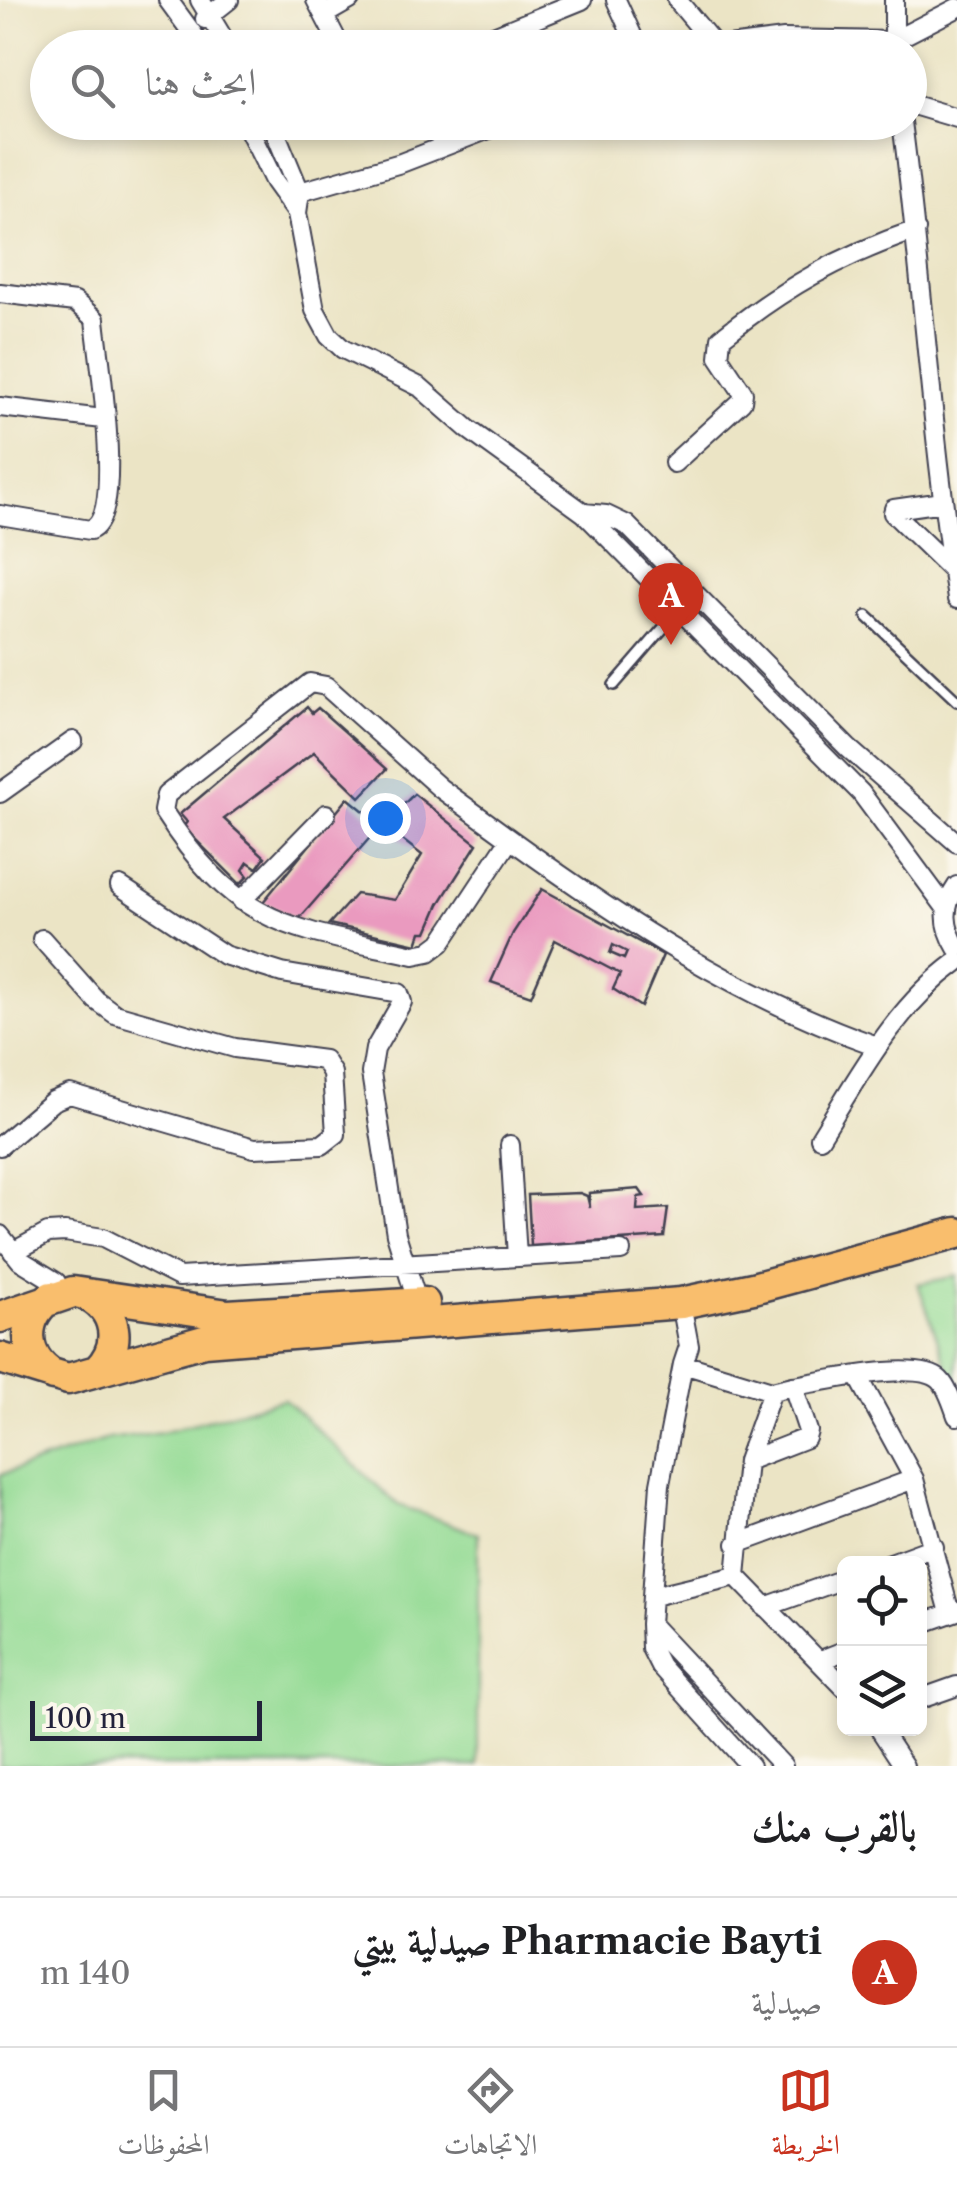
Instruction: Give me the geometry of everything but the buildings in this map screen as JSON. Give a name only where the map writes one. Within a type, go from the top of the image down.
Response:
[{"type":"main road","points":[[0,1317],[65,1295],[228,1315],[684,1285],[957,1213]]},
{"type":"main road","points":[[0,1358],[54,1375],[83,1377],[204,1341],[681,1303],[754,1288],[957,1233]]},
{"type":"main road","points":[[54,1375],[38,1363],[28,1337],[36,1310],[65,1295],[102,1305],[113,1323],[114,1345],[96,1371]]},
{"type":"street","points":[[168,0],[192,28],[206,7],[229,0]]},
{"type":"street","points":[[320,8],[350,0]]},
{"type":"street","points":[[508,30],[582,0]]},
{"type":"street","points":[[616,0],[630,30]]},
{"type":"street","points":[[676,0],[701,30]]},
{"type":"street","points":[[894,0],[894,30]]},
{"type":"street","points":[[206,7],[219,30]]},
{"type":"street","points":[[918,30],[957,8]]},
{"type":"street","points":[[948,115],[957,101]]},
{"type":"street","points":[[254,140],[274,181],[297,213]]},
{"type":"street","points":[[278,140],[300,192],[297,213],[315,310],[329,336],[344,349],[420,386],[468,430],[584,512],[861,793],[946,908],[949,935],[957,948]]},
{"type":"street","points":[[300,192],[401,163],[460,140]]},
{"type":"street","points":[[904,140],[931,417],[957,599]]},
{"type":"street","points":[[674,462],[742,401],[743,393],[719,356],[721,338],[789,286],[848,254],[916,230]]},
{"type":"street","points":[[0,293],[74,302],[95,319],[110,456],[105,515],[98,527],[90,530],[0,515]]},
{"type":"street","points":[[0,407],[104,419]]},
{"type":"street","points":[[943,502],[894,509],[894,513],[952,570]]},
{"type":"street","points":[[584,512],[606,515],[627,525],[848,748],[957,844]]},
{"type":"street","points":[[663,594],[681,580]]},
{"type":"street","points":[[510,839],[442,942],[422,954],[311,935],[241,900],[181,839],[162,802],[310,683],[332,690],[440,788],[619,918],[725,980],[798,1016],[877,1046]]},
{"type":"street","points":[[0,793],[73,741]]},
{"type":"street","points":[[241,900],[326,814]]},
{"type":"street","points":[[120,886],[236,960],[399,994],[402,1002],[375,1050],[371,1073],[405,1263],[418,1304]]},
{"type":"street","points":[[946,908],[957,886]]},
{"type":"street","points":[[2,1140],[70,1094],[254,1148],[322,1145],[336,1134],[332,1073],[324,1060],[235,1048],[115,1014],[96,1000],[42,940]]},
{"type":"street","points":[[820,1138],[877,1046],[916,996],[957,962]]},
{"type":"street","points":[[510,1145],[518,1257]]},
{"type":"street","points":[[13,1252],[48,1233],[65,1232],[104,1238],[179,1277],[621,1252]]},
{"type":"street","points":[[0,1235],[13,1252],[56,1282],[65,1295]]},
{"type":"street","points":[[681,1303],[689,1337],[660,1484],[651,1648],[660,1666],[750,1766]]},
{"type":"street","points":[[683,1364],[772,1391],[858,1376],[930,1374],[942,1381],[957,1416]]},
{"type":"street","points":[[858,1376],[914,1479],[954,1612],[927,1622]]},
{"type":"street","points":[[747,1461],[806,1438],[808,1430],[792,1386]]},
{"type":"street","points":[[772,1391],[747,1461],[736,1576],[837,1679]]},
{"type":"street","points":[[737,1544],[914,1479]]},
{"type":"street","points":[[910,1556],[934,1547]]},
{"type":"street","points":[[653,1596],[736,1576]]},
{"type":"street","points":[[765,1607],[837,1581]]},
{"type":"street","points":[[650,1624],[782,1766]]},
{"type":"street","points":[[820,1660],[837,1654]]},
{"type":"street","points":[[927,1697],[957,1686]]},
{"type":"street","points":[[883,1736],[904,1766]]},
{"type":"lane","points":[[614,685],[678,610]]},
{"type":"lane","points":[[867,616],[957,701]]},
{"type":"green space","points":[[957,1276],[957,1395],[918,1284]]},
{"type":"green space","points":[[284,1399],[398,1505],[478,1534],[478,1766],[0,1766],[0,1475],[108,1439],[162,1432]]},
{"type":"place","name":"Pharmacie Bayti صيدلية بيتي","points":[[671,645]]}]
